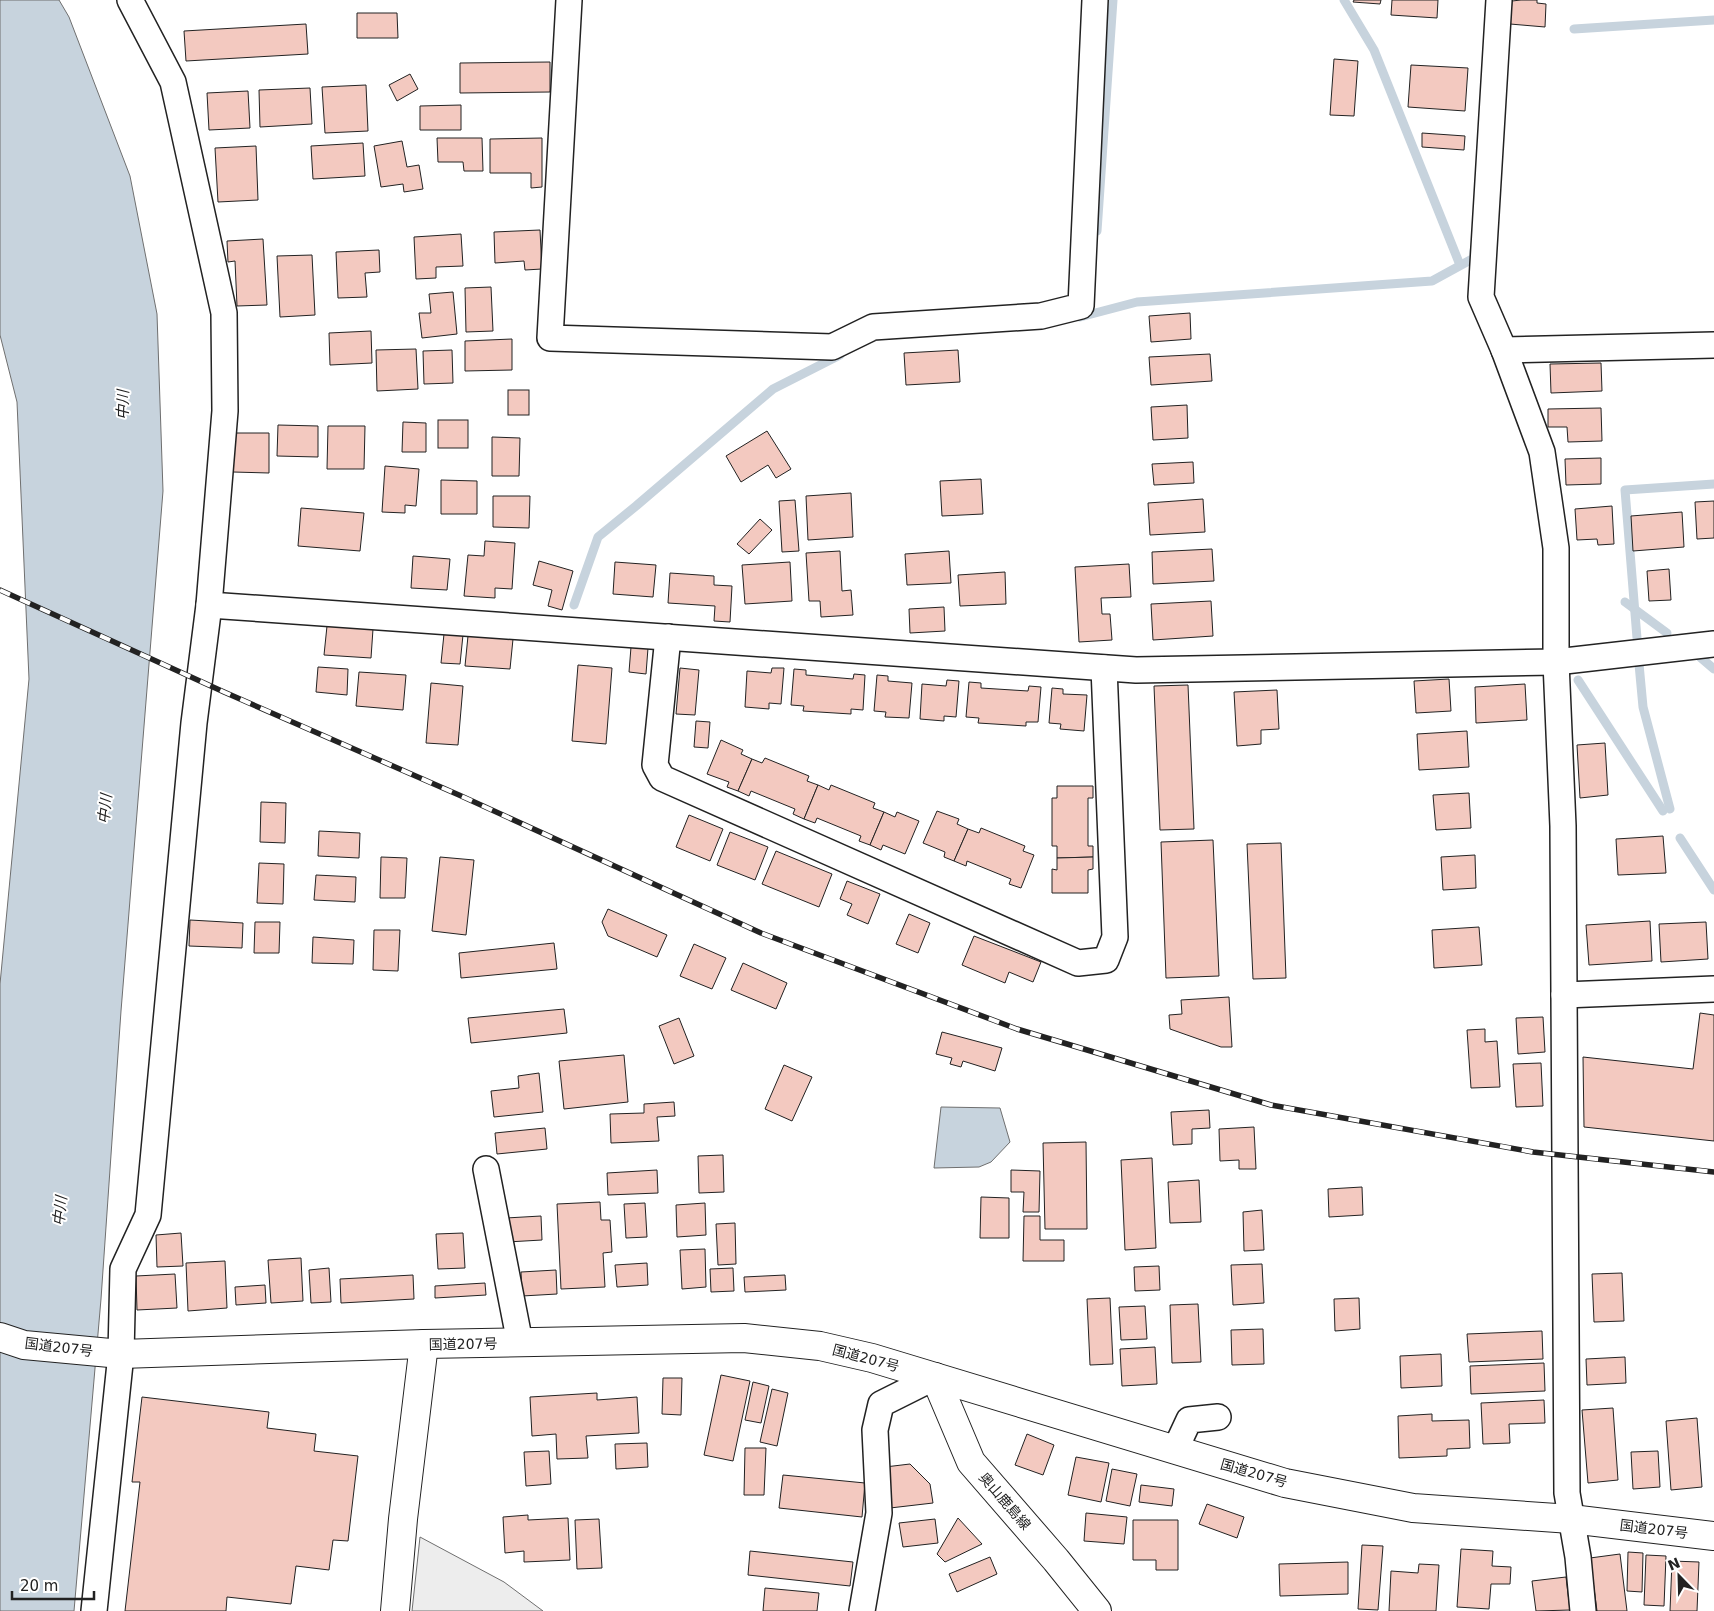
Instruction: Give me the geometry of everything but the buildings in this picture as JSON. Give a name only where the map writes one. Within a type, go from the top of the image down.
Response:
[{"type":"main road","name":"国道207号","points":[[0,1337],[24,1345],[114,1353],[424,1344],[744,1338],[820,1346],[872,1358],[1285,1483],[1413,1508],[1571,1519],[1714,1536]]},
{"type":"main road","points":[[394,1611],[424,1344]]},
{"type":"main road","name":"奥山鹿島線","points":[[935,1377],[971,1462],[1056,1560],[1097,1611]]},
{"type":"street","points":[[94,1611],[114,1353],[123,1269],[148,1215],[194,723],[209,605],[225,411],[224,313],[173,82],[130,0]]},
{"type":"street","points":[[569,0],[550,338],[832,347],[873,327],[1041,316],[1082,306],[1095,0]]},
{"type":"street","points":[[1500,0],[1481,297],[1504,350],[1542,452],[1556,548],[1556,662],[1563,826],[1567,1493],[1578,1557],[1583,1611]]},
{"type":"street","points":[[1504,350],[1714,345]]},
{"type":"street","points":[[209,605],[1136,670],[1556,662],[1714,644]]},
{"type":"street","points":[[668,637],[655,765],[662,778],[1078,963],[1106,960],[1115,938],[1104,668]]},
{"type":"street","points":[[1564,994],[1714,990]]},
{"type":"street","points":[[486,1169],[520,1342]]},
{"type":"street","points":[[862,1611],[879,1513],[875,1430],[882,1404],[935,1377]]},
{"type":"street","points":[[1175,1450],[1189,1420],[1218,1417]]},
{"type":"shaded area","points":[[420,1537],[504,1582],[543,1611],[412,1611]]},
{"type":"water","name":"中川","points":[[0,0],[59,0],[69,17],[130,176],[157,314],[163,491],[121,1011],[101,1299],[74,1611],[0,1611],[0,984],[29,679],[17,402],[0,335]]},
{"type":"water","points":[[941,1107],[1000,1108],[1010,1142],[991,1162],[979,1167],[934,1168]]},
{"type":"waterway","points":[[1097,231],[1113,0]]},
{"type":"waterway","points":[[1344,0],[1374,50],[1460,265]]},
{"type":"waterway","points":[[1574,29],[1714,20]]},
{"type":"waterway","points":[[1080,317],[1137,302],[1432,281],[1474,258],[1474,251]]},
{"type":"waterway","points":[[574,605],[598,537],[773,389],[840,355]]},
{"type":"waterway","points":[[1637,638],[1625,490],[1714,484]]},
{"type":"waterway","points":[[1625,602],[1667,633]]},
{"type":"waterway","points":[[1700,657],[1714,669]]},
{"type":"waterway","points":[[1639,664],[1643,707],[1670,809]]},
{"type":"waterway","points":[[1578,680],[1663,811]]},
{"type":"waterway","points":[[1680,838],[1714,890]]},
{"type":"railway","points":[[0,590],[224,692],[459,795],[761,933],[1017,1029],[1271,1105],[1533,1152],[1714,1172]]}]
